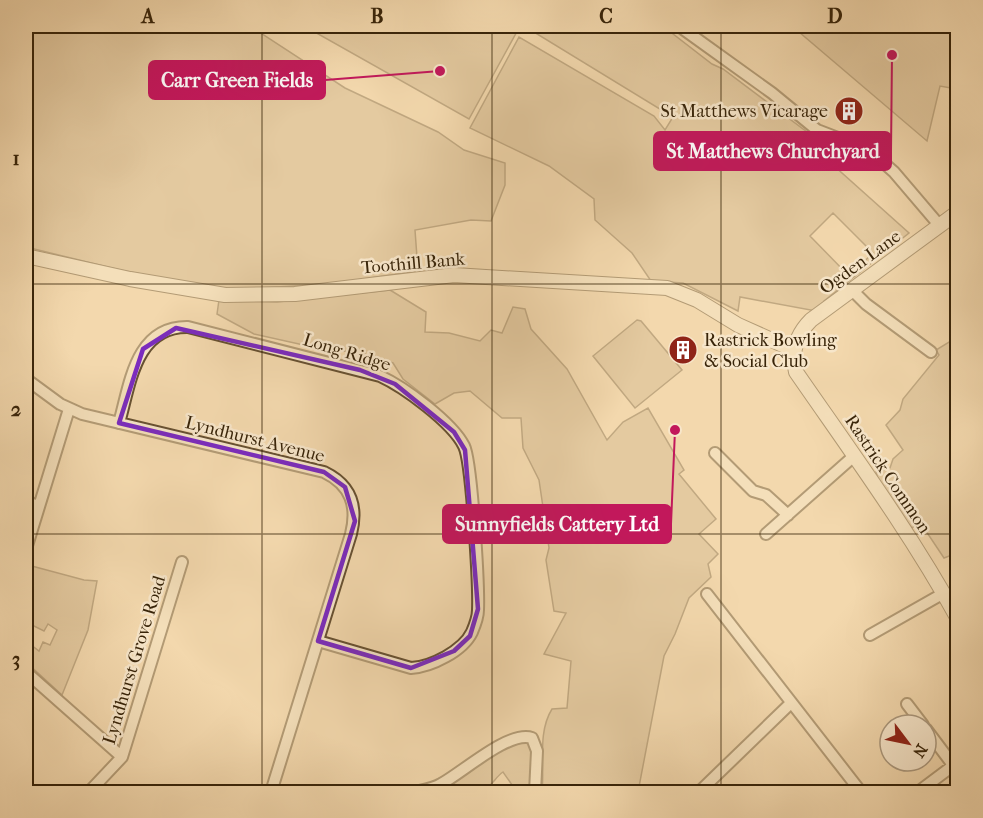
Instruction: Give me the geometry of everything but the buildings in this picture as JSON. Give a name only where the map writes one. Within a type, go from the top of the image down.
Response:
[{"type":"street","points":[[682,29],[772,93],[817,130],[869,150],[894,172],[940,226]]},
{"type":"street","name":"Ogden Lane","points":[[794,350],[804,328],[957,212]]},
{"type":"street","name":"Toothill Bank","points":[[26,256],[130,279],[225,295],[295,294],[454,275],[660,287],[681,292],[738,325],[794,350]]},
{"type":"street","points":[[852,290],[866,304],[931,352]]},
{"type":"street","name":"Long Ridge","points":[[119,423],[142,349],[166,331],[188,327],[380,376],[410,395],[453,432],[467,457],[478,609],[470,636],[453,651],[424,665],[411,668],[318,641]]},
{"type":"street","name":"Rastrick Common","points":[[794,350],[796,372],[885,498],[944,593],[957,619]]},
{"type":"street","name":"Lyndhurst Avenue","points":[[26,379],[69,409],[324,472],[345,487],[353,501],[354,521],[271,792]]},
{"type":"street","points":[[26,549],[69,409]]},
{"type":"street","points":[[715,453],[753,490],[766,495],[788,515]]},
{"type":"street","points":[[766,534],[854,456]]},
{"type":"street","points":[[26,502],[39,506]]},
{"type":"street","name":"Lyndhurst Grove Road","points":[[89,792],[122,757],[182,562]]},
{"type":"street","points":[[870,634],[944,593]]},
{"type":"street","points":[[707,594],[861,792]]},
{"type":"street","points":[[26,672],[122,757]]},
{"type":"street","points":[[699,792],[790,703]]},
{"type":"street","points":[[907,704],[914,713]]},
{"type":"street","points":[[414,792],[441,784],[496,748],[522,736],[532,738],[536,745],[535,792]]},
{"type":"street","points":[[918,792],[955,764],[938,743]]},
{"type":"highlighted area","points":[[176,328],[360,370],[395,384],[454,432],[465,450],[478,609],[470,636],[454,651],[411,668],[318,641],[355,521],[345,487],[324,472],[119,423],[143,349]]},
{"type":"shaded area","points":[[26,26],[250,26],[345,88],[438,132],[464,150],[505,163],[505,185],[491,221],[471,220],[415,230],[418,271],[329,284],[224,290],[120,270],[26,247]]},
{"type":"shaded area","points":[[304,26],[520,26],[469,119]]},
{"type":"shaded area","points":[[524,26],[670,26],[668,30],[712,64],[723,69],[827,147],[832,164],[909,233],[824,301],[825,305],[816,311],[740,297],[738,311],[683,283],[651,281],[632,253],[595,220],[594,199],[549,166],[470,128],[519,37],[654,116],[665,130],[673,117]],"holes":[[[833,213],[873,253],[849,276],[810,236]]]},
{"type":"shaded area","points":[[792,26],[957,26],[957,89],[940,86],[927,141]]},
{"type":"shaded area","points":[[390,290],[426,312],[425,332],[449,333],[480,341],[491,330],[502,333],[513,307],[525,309],[531,329],[567,369],[607,440],[623,422],[648,408],[684,470],[679,474],[716,519],[699,534],[718,554],[708,564],[711,577],[689,598],[664,656],[638,792],[542,792],[542,749],[547,718],[552,709],[567,708],[571,661],[544,654],[566,613],[554,611],[546,560],[549,548],[539,480],[523,448],[521,418],[502,418],[470,391],[454,393],[435,404],[403,379],[393,363],[358,352],[326,350],[254,334],[217,314],[219,300],[277,302]]},
{"type":"shaded area","points":[[637,320],[641,321],[682,370],[635,408],[593,356]]},
{"type":"shaded area","points":[[957,339],[957,553],[944,558],[920,522],[912,528],[896,509],[881,488],[876,472],[890,468],[893,459],[903,450],[886,425],[900,410],[903,399],[939,355],[936,350],[949,342],[953,344]]},
{"type":"shaded area","points":[[28,565],[84,580],[97,581],[88,630],[62,695],[26,662],[26,641],[39,651],[43,642],[50,645],[57,630],[48,624],[44,631],[32,625],[26,637]]},
{"type":"shaded area","points":[[526,741],[533,747],[532,792],[517,792],[503,772],[484,789],[431,792],[455,781],[501,751]]},
{"type":"place","name":"St Matthews Churchyard","points":[[892,55]]},
{"type":"place","name":"Carr Green Fields","points":[[440,71]]},
{"type":"place","name":"St Matthews Vicarage","points":[[849,111]]},
{"type":"place","name":"Rastrick Bowling & Social Club","points":[[683,350]]},
{"type":"place","name":"Sunnyfields Cattery Ltd","points":[[675,430]]}]
